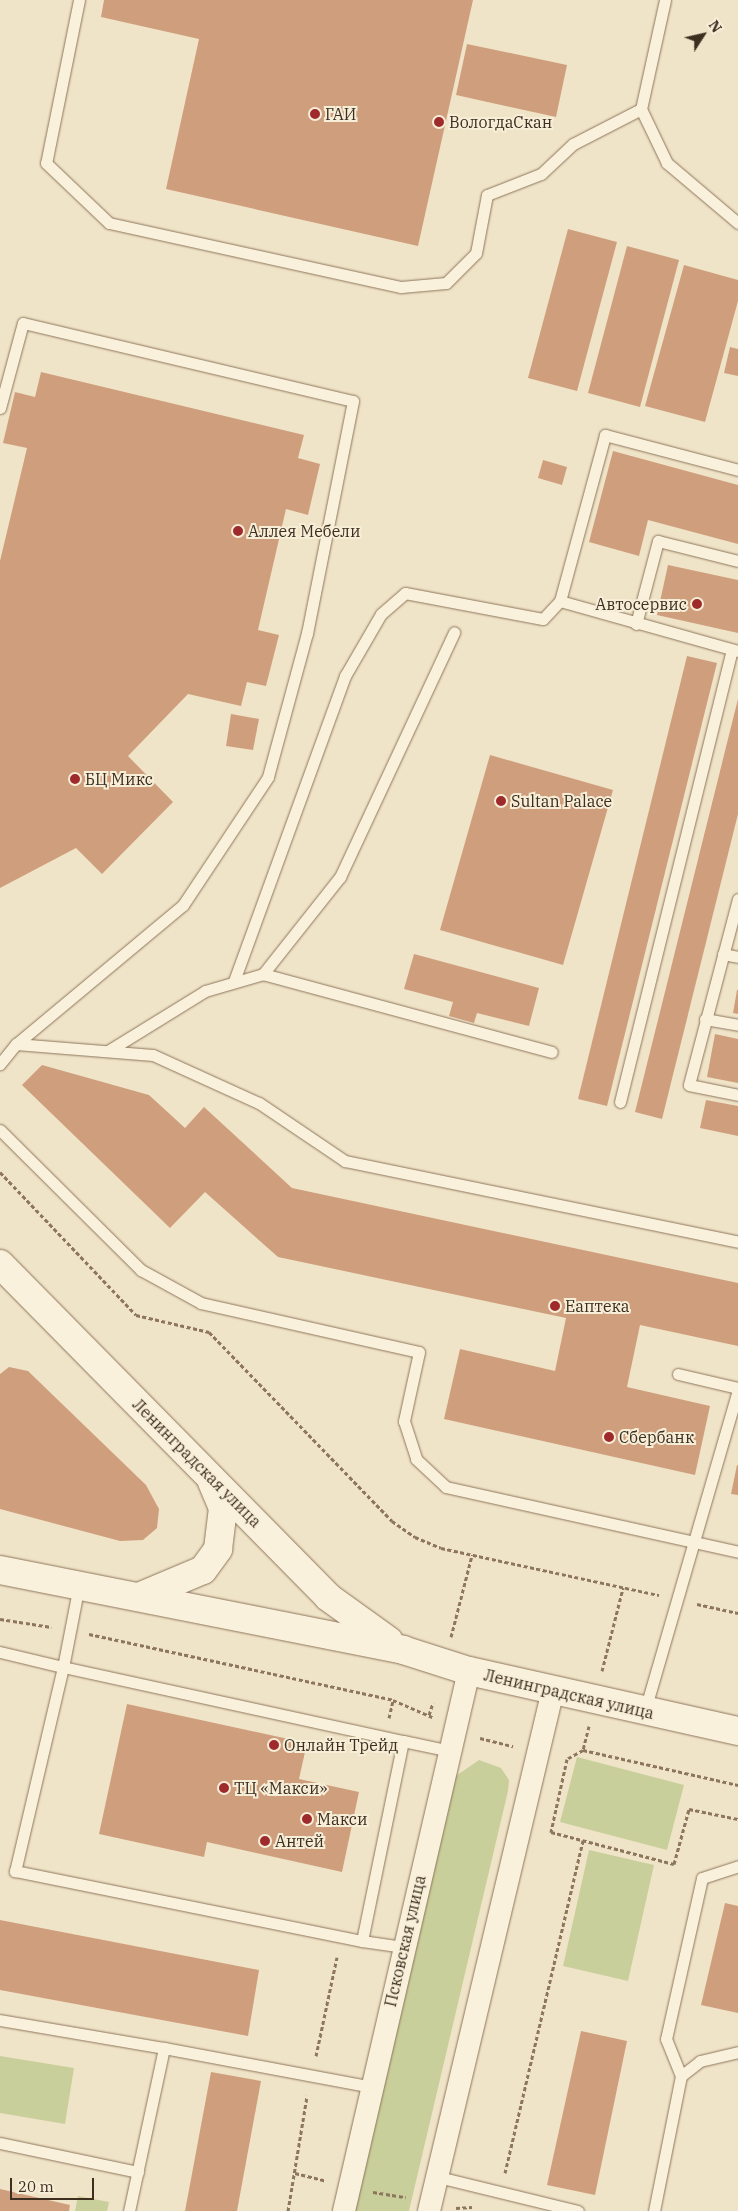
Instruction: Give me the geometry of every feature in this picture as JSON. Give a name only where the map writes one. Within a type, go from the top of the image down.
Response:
[{"type":"main road","name":"Ленинградская улица","points":[[0,1264],[210,1475],[328,1597],[403,1650]]},
{"type":"main road","points":[[139,1598],[203,1570],[218,1549],[223,1508],[210,1475]]},
{"type":"main road","name":"Ленинградская улица","points":[[0,1570],[403,1650],[469,1671],[738,1731]]},
{"type":"street","name":"Псковская улица","points":[[344,2211],[403,1947],[469,1671]]},
{"type":"street","points":[[422,2205],[438,2177],[553,1690]]},
{"type":"lane","points":[[78,0],[46,162],[109,223],[401,287],[446,283],[476,253],[487,195],[541,174],[573,144],[641,109]]},
{"type":"lane","points":[[665,0],[641,109],[667,163],[738,223]]},
{"type":"lane","points":[[0,408],[23,323],[353,401],[307,633],[268,777],[183,905],[16,1044],[1,1059]]},
{"type":"lane","points":[[234,981],[345,676],[381,614],[405,593],[543,619],[560,601],[605,435],[738,470]]},
{"type":"lane","points":[[636,624],[658,541],[738,561]]},
{"type":"lane","points":[[560,601],[636,624],[735,650],[620,1102]]},
{"type":"lane","points":[[263,974],[340,877],[454,632]]},
{"type":"lane","points":[[738,901],[705,1019],[689,1085],[738,1095]]},
{"type":"lane","points":[[723,954],[738,957]]},
{"type":"lane","points":[[108,1051],[204,991],[263,974],[552,1052]]},
{"type":"lane","points":[[705,1019],[738,1025]]},
{"type":"lane","points":[[16,1044],[153,1055],[250,1099],[345,1161],[738,1242]]},
{"type":"lane","points":[[0,1130],[141,1270],[201,1303],[419,1352],[404,1421],[416,1459],[446,1487],[738,1552]]},
{"type":"lane","points":[[644,1711],[692,1541],[738,1389],[678,1374]]},
{"type":"lane","points":[[79,1586],[72,1630],[15,1871],[362,1941],[403,1947]]},
{"type":"lane","points":[[0,1652],[403,1740],[452,1742]]},
{"type":"lane","points":[[362,1941],[403,1740]]},
{"type":"lane","points":[[654,2211],[681,2076],[666,2038],[702,1878],[738,1866]]},
{"type":"lane","points":[[0,2020],[164,2048],[372,2088]]},
{"type":"lane","points":[[130,2211],[164,2048]]},
{"type":"lane","points":[[681,2076],[700,2061],[738,2052]]},
{"type":"lane","points":[[0,2143],[138,2172]]},
{"type":"lane","points":[[438,2177],[578,2211]]},
{"type":"path","points":[[0,1172],[136,1315],[209,1332],[392,1521],[415,1537],[441,1548],[738,1613]]},
{"type":"path","points":[[0,1619],[72,1630],[393,1700],[452,1742],[538,1751],[567,1759],[551,1832],[674,1864],[689,1809],[738,1819]]},
{"type":"path","points":[[583,1750],[738,1785]]},
{"type":"path","points":[[500,2192],[583,1840]]},
{"type":"path","points":[[295,2173],[328,2182]]},
{"type":"path","points":[[369,2191],[422,2205]]},
{"type":"green space","points":[[577,1757],[684,1785],[667,1850],[560,1822]]},
{"type":"green space","points":[[479,1760],[501,1768],[509,1780],[508,1791],[409,2211],[355,2211],[453,1778]]},
{"type":"green space","points":[[589,1850],[654,1865],[628,1981],[563,1966]]},
{"type":"green space","points":[[0,2056],[74,2068],[65,2124],[0,2113]]},
{"type":"green space","points":[[78,2196],[109,2202],[107,2211],[75,2211]]},
{"type":"building","name":"ГАИ","points":[[104,0],[473,0],[418,246],[166,189],[199,39],[101,17]]},
{"type":"building","points":[[467,44],[567,65],[556,117],[456,95]]},
{"type":"building","points":[[568,229],[617,242],[577,391],[528,378]]},
{"type":"building","points":[[627,246],[679,260],[640,407],[588,393]]},
{"type":"building","points":[[684,265],[738,280],[738,301],[705,422],[645,406]]},
{"type":"building","points":[[730,347],[738,349],[738,376],[724,373]]},
{"type":"building","points":[[41,372],[304,435],[298,458],[320,464],[308,515],[286,509],[258,630],[279,635],[266,686],[247,682],[241,706],[188,694],[128,756],[173,802],[102,874],[76,848],[0,888],[0,561],[27,448],[3,443],[15,392],[35,397]]},
{"type":"building","points":[[613,451],[738,485],[738,544],[648,520],[639,556],[589,542]]},
{"type":"building","points":[[543,460],[567,467],[562,485],[538,478]]},
{"type":"building","points":[[668,565],[738,580],[738,633],[657,615]]},
{"type":"building","points":[[687,656],[717,663],[607,1106],[578,1099]]},
{"type":"building","points":[[738,699],[738,814],[662,1119],[635,1112]]},
{"type":"building","points":[[231,714],[259,719],[253,750],[226,746]]},
{"type":"building","points":[[490,755],[613,790],[563,965],[440,930]]},
{"type":"building","points":[[414,954],[539,988],[529,1026],[477,1013],[474,1023],[449,1016],[453,1002],[404,989]]},
{"type":"building","points":[[738,990],[738,1014],[733,1013]]},
{"type":"building","points":[[715,1034],[738,1039],[738,1083],[707,1077]]},
{"type":"building","points":[[42,1065],[149,1095],[185,1128],[204,1107],[292,1188],[738,1283],[738,1346],[640,1325],[627,1387],[710,1406],[695,1475],[444,1419],[460,1349],[555,1371],[566,1318],[278,1257],[205,1192],[170,1228],[22,1085]]},
{"type":"building","points":[[706,1100],[738,1106],[738,1136],[700,1128]]},
{"type":"building","points":[[9,1367],[28,1371],[146,1485],[159,1509],[157,1528],[143,1540],[120,1541],[0,1509],[0,1374]]},
{"type":"building","points":[[738,1465],[738,1495],[731,1494]]},
{"type":"building","name":"ТЦ «Макси»","points":[[127,1704],[307,1743],[299,1779],[359,1792],[342,1872],[207,1842],[204,1857],[99,1834]]},
{"type":"building","points":[[725,1903],[738,1906],[738,2013],[701,2005]]},
{"type":"building","points":[[0,1920],[259,1970],[248,2036],[0,1990]]},
{"type":"building","points":[[581,2031],[627,2041],[595,2195],[547,2185]]},
{"type":"building","points":[[211,2072],[261,2081],[237,2211],[185,2211]]},
{"type":"building","points":[[0,2189],[70,2205],[69,2211],[0,2211]]},
{"type":"place","name":"ГАИ","points":[[315,114]]},
{"type":"place","name":"ВологдаСкан","points":[[439,122]]},
{"type":"place","name":"Аллея Мебели","points":[[238,531]]},
{"type":"place","name":"Автосервис","points":[[697,604]]},
{"type":"place","name":"БЦ Микс","points":[[75,779]]},
{"type":"place","name":"Sultan Palace","points":[[501,801]]},
{"type":"place","name":"Еаптека","points":[[555,1306]]},
{"type":"place","name":"Сбербанк","points":[[609,1437]]},
{"type":"place","name":"Онлайн Трейд","points":[[274,1745]]},
{"type":"place","name":"ТЦ «Макси»","points":[[224,1788]]},
{"type":"place","name":"Макси","points":[[307,1819]]},
{"type":"place","name":"Антей","points":[[265,1841]]}]
